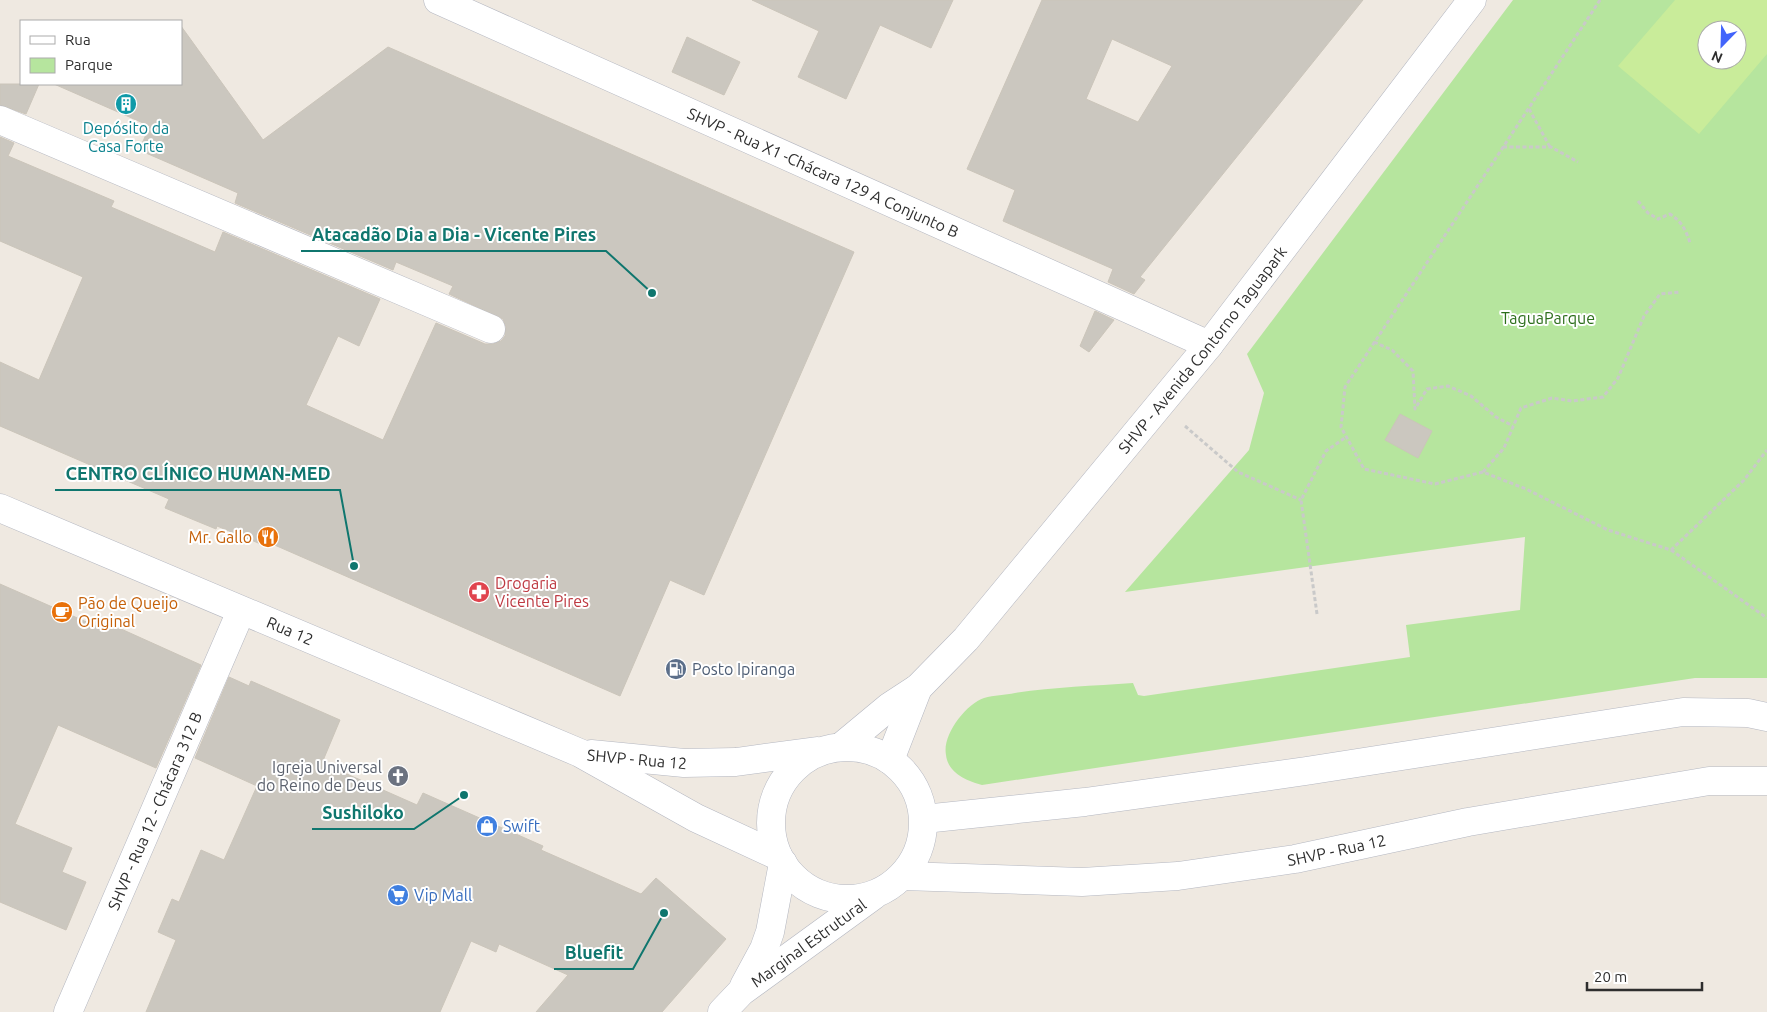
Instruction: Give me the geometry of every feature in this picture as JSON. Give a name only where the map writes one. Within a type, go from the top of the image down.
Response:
[{"type":"street","name":"SHVP - Rua X1 -Chácara 129 A Conjunto B","points":[[438,0],[1209,345]]},
{"type":"street","name":"SHVP - Avenida Contorno Taguapark","points":[[833,748],[918,688],[966,639],[1209,345],[1472,0]]},
{"type":"street","points":[[0,120],[491,329]]},
{"type":"street","name":"Rua 12","points":[[0,508],[580,753]]},
{"type":"street","name":"SHVP - Rua 12 - Chácara 312 B","points":[[68,1012],[240,611]]},
{"type":"street","name":"SHVP - Avenida Contorno Taguapark","points":[[890,760],[918,688]]},
{"type":"street","points":[[924,820],[1085,802],[1306,772],[1683,712],[1748,713],[1767,716]]},
{"type":"street","points":[[833,748],[868,749],[890,760],[914,786],[924,820],[919,850],[902,876],[877,893],[851,899],[822,895],[801,883],[781,859],[771,830],[773,804],[783,780],[801,761],[833,748]]},
{"type":"street","name":"SHVP - Rua 12","points":[[580,753],[684,763],[736,762],[833,748]]},
{"type":"street","name":"SHVP - Rua 12","points":[[580,753],[696,818],[781,859]]},
{"type":"street","name":"SHVP - Rua 12","points":[[902,876],[1082,882],[1178,876],[1295,859],[1468,822],[1709,781],[1767,781]]},
{"type":"street","name":"Marginal Estrutural","points":[[741,992],[764,949],[770,932],[781,859]]},
{"type":"street","name":"Marginal Estrutural","points":[[722,1012],[741,992],[877,893]]},
{"type":"path","points":[[1600,0],[1345,387],[1341,427],[1364,469],[1435,484],[1483,472],[1504,448],[1521,408],[1552,398],[1572,401],[1603,397],[1618,378],[1644,316],[1660,294],[1680,292]]},
{"type":"path","points":[[1529,108],[1551,147]]},
{"type":"path","points":[[1503,147],[1551,147],[1578,162]]},
{"type":"path","points":[[1638,201],[1648,213],[1658,219],[1670,214],[1679,220],[1686,230],[1690,244]]},
{"type":"path","points":[[1374,342],[1392,350],[1413,371],[1415,409],[1427,389],[1448,386],[1471,396],[1496,417],[1513,426]]},
{"type":"path","points":[[1160,404],[1238,472],[1301,500]]},
{"type":"path","points":[[1317,614],[1301,500],[1326,451],[1346,437]]},
{"type":"path","points":[[1671,550],[1744,480],[1767,450]]},
{"type":"path","points":[[1483,472],[1526,489],[1608,530],[1671,550],[1767,618]]},
{"type":"green space","name":"TaguaParque","points":[[1513,0],[1767,0],[1767,678],[1695,678],[982,785],[970,781],[954,771],[950,767],[946,755],[948,739],[963,713],[977,701],[984,698],[1044,689],[1133,683],[1138,695],[1144,696],[1410,657],[1406,625],[1520,610],[1525,537],[1125,592],[1249,450],[1264,393],[1247,354]]},
{"type":"green space","points":[[1675,0],[1767,0],[1767,54],[1699,134],[1618,66]]},
{"type":"building","points":[[752,0],[953,0],[931,48],[880,25],[846,99],[798,77],[819,31]]},
{"type":"building","points":[[1042,0],[1363,0],[1140,277],[1145,280],[1134,294],[1108,282],[1113,269],[1003,221],[1015,190],[967,169]],"holes":[[[1112,39],[1172,66],[1138,122],[1086,99]]]},
{"type":"building","points":[[182,27],[263,140],[388,47],[854,252],[704,595],[670,580],[620,696],[270,543],[268,547],[217,526],[216,529],[165,508],[169,499],[0,426],[0,362],[39,380],[83,277],[0,241],[0,137],[14,143],[8,156],[114,201],[111,207],[215,252],[223,232],[380,299],[359,346],[338,336],[306,405],[383,440],[436,323],[485,344],[501,341],[505,336],[506,327],[503,319],[449,294],[453,286],[396,262],[393,270],[235,203],[238,193],[139,150],[150,126],[56,85],[182,85]]},
{"type":"building","points":[[687,37],[740,62],[724,95],[672,72]]},
{"type":"building","points":[[0,84],[39,85],[26,114],[0,105]]},
{"type":"building","points":[[1095,311],[1114,320],[1089,352],[1080,346]]},
{"type":"building","points":[[1400,414],[1432,431],[1418,458],[1385,440]]},
{"type":"building","points":[[0,584],[107,631],[110,624],[201,665],[156,768],[58,725],[15,824],[72,848],[62,872],[86,882],[66,930],[0,902]]},
{"type":"building","points":[[229,677],[249,686],[251,681],[340,720],[322,763],[417,805],[423,793],[543,846],[541,850],[641,894],[656,878],[726,939],[662,1012],[536,1012],[568,975],[499,944],[496,952],[471,941],[440,1012],[146,1012],[176,940],[158,932],[172,899],[179,902],[201,850],[224,860],[257,786],[195,758]]},
{"type":"place","name":"Depósito da Casa Forte","points":[[126,104]]},
{"type":"place","name":"Atacadão Dia a Dia - Vicente Pires","points":[[652,293]]},
{"type":"place","name":"Mr. Gallo","points":[[268,537]]},
{"type":"place","name":"CENTRO CLÍNICO HUMAN-MED","points":[[354,566]]},
{"type":"place","name":"Drogaria Vicente Pires","points":[[479,592]]},
{"type":"place","name":"Pão de Queijo Original","points":[[62,612]]},
{"type":"place","name":"Posto Ipiranga","points":[[676,669]]},
{"type":"place","name":"Igreja Universal do Reino de Deus","points":[[398,776]]},
{"type":"place","name":"Sushiloko","points":[[464,795]]},
{"type":"place","name":"Swift","points":[[487,826]]},
{"type":"place","name":"Vip Mall","points":[[398,895]]},
{"type":"place","name":"Bluefit","points":[[664,913]]}]
